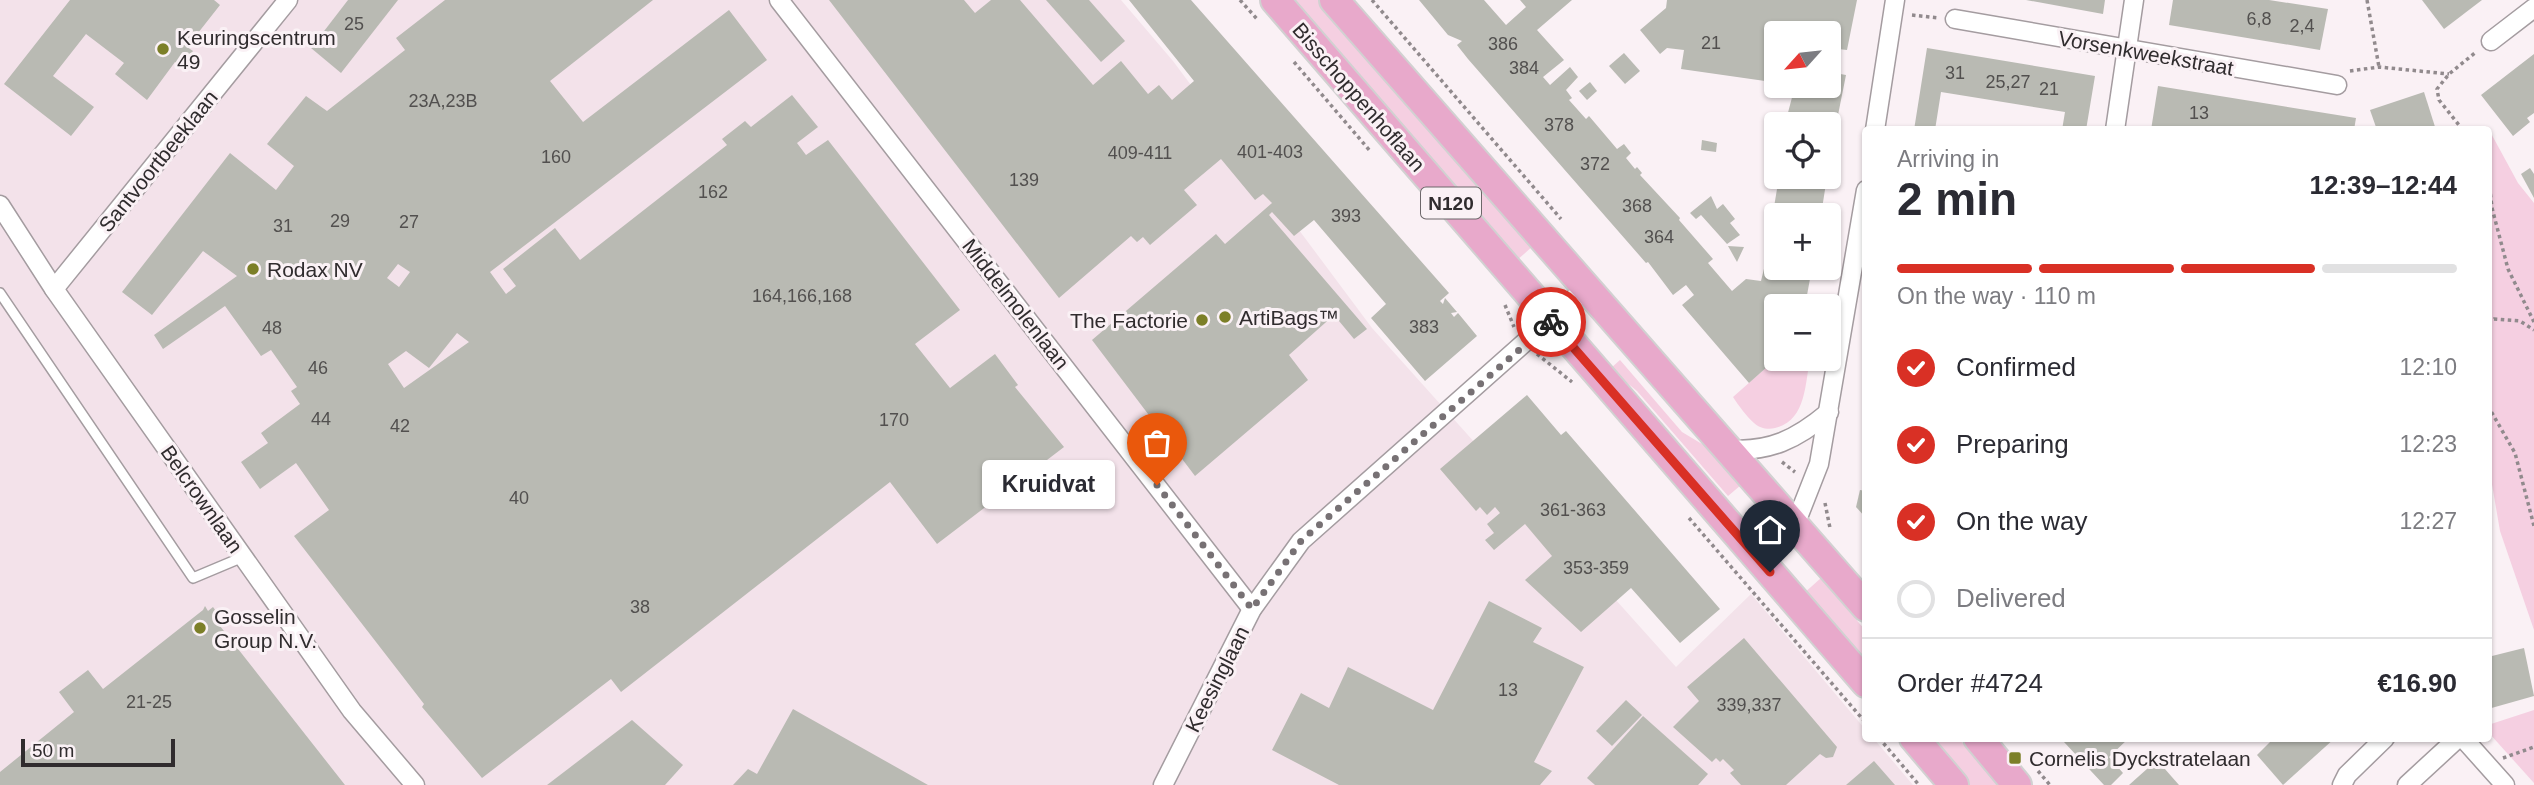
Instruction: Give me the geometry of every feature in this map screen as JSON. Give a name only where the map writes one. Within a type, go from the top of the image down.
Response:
[{"type":"main road","name":"N120","points":[[1335,0],[1862,602]]},
{"type":"main road","name":"Bisschoppenhoflaan","points":[[1266,10],[1553,321],[1862,678]]},
{"type":"main road","points":[[1917,742],[1954,785]]},
{"type":"main road","points":[[1981,742],[2017,785]]},
{"type":"street","name":"Santvoortbeeklaan","points":[[54,289],[288,0]]},
{"type":"street","name":"Middelmolenlaan","points":[[779,0],[1252,609]]},
{"type":"street","points":[[2116,126],[2134,0]]},
{"type":"street","points":[[1876,126],[1894,7]]},
{"type":"street","points":[[2491,41],[2534,8]]},
{"type":"street","name":"Vorsenkweekstraat","points":[[1955,19],[2337,85]]},
{"type":"street","name":"Belcrownlaan","points":[[0,205],[54,289],[352,711],[415,785]]},
{"type":"street","points":[[1757,557],[1795,525],[1819,464],[1862,214]]},
{"type":"street","points":[[1553,321],[1587,287]]},
{"type":"street","name":"Keesinglaan","points":[[1163,785],[1252,609],[1301,541],[1553,321]]},
{"type":"street","points":[[1727,449],[1753,450],[1776,446],[1797,437],[1829,412]]},
{"type":"street","points":[[2342,785],[2347,775],[2381,742]]},
{"type":"street","points":[[2407,785],[2456,742]]},
{"type":"street","points":[[2465,742],[2505,785]]},
{"type":"lane","points":[[0,293],[193,578],[243,556]]},
{"type":"path","points":[[1240,0],[1266,10]]},
{"type":"path","points":[[1372,0],[1562,220]]},
{"type":"path","points":[[2367,0],[2379,67]]},
{"type":"path","points":[[1894,7],[1955,19]]},
{"type":"path","points":[[2459,126],[2439,100],[2437,89],[2449,74],[2491,41]]},
{"type":"path","points":[[1293,61],[1372,152]]},
{"type":"path","points":[[2337,85],[2344,72],[2379,67],[2449,74]]},
{"type":"path","points":[[2492,208],[2508,269],[2534,322]]},
{"type":"path","points":[[1504,303],[1513,326],[1544,362],[1577,388]]},
{"type":"path","points":[[2492,320],[2520,321],[2534,330]]},
{"type":"path","points":[[2492,413],[2515,453],[2534,526]]},
{"type":"path","points":[[1688,518],[1862,718]]},
{"type":"path","points":[[1882,742],[1919,785]]},
{"type":"path","points":[[2485,763],[2534,747]]},
{"type":"shaded area","points":[[0,0],[1121,0],[1173,61],[1372,328],[1676,667],[1751,594],[1862,725],[1862,742],[1877,742],[1913,785],[0,785]]},
{"type":"shaded area","points":[[1288,0],[1322,0],[1534,245],[1515,262]]},
{"type":"shaded area","points":[[2492,135],[2518,183],[2534,203],[2534,630],[2500,531],[2492,484]]},
{"type":"shaded area","points":[[1620,360],[1682,432],[1712,450],[1741,485],[1728,496],[1637,391],[1610,369]]},
{"type":"shaded area","points":[[1764,370],[1808,371],[1798,410],[1793,418],[1775,428],[1758,426],[1733,397]]},
{"type":"shaded area","points":[[1821,578],[1862,626],[1862,665],[1802,595]]},
{"type":"shaded area","points":[[2534,710],[2534,783],[2492,736],[2492,724]]},
{"type":"shaded area","points":[[1929,742],[1962,742],[1999,785],[1966,785]]},
{"type":"building","points":[[70,0],[214,0],[220,5],[187,47],[193,51],[180,67],[175,62],[147,100],[115,74],[124,63],[86,34],[53,76],[94,107],[71,136],[4,84]]},
{"type":"building","points":[[348,0],[398,0],[341,73],[311,48]]},
{"type":"building","points":[[445,0],[653,0],[550,81],[583,122],[729,10],[767,60],[490,272],[506,294],[516,286],[503,269],[555,228],[580,260],[727,145],[722,139],[745,121],[751,127],[792,95],[818,127],[797,143],[806,155],[828,140],[960,310],[915,344],[950,388],[995,354],[1018,385],[1015,387],[1064,447],[937,544],[890,482],[621,692],[611,679],[482,778],[422,707],[424,704],[294,536],[329,510],[296,463],[260,489],[241,462],[268,443],[261,433],[300,404],[291,391],[297,387],[271,350],[261,356],[225,306],[163,349],[154,335],[237,276],[203,251],[152,315],[122,292],[230,153],[276,190],[294,166],[267,144],[306,96],[327,111],[405,50],[396,38]],"holes":[[[398,264],[410,272],[399,287],[387,278]],[[457,333],[469,342],[404,388],[388,364],[406,351],[429,368]]]},
{"type":"building","points":[[829,0],[964,0],[975,13],[991,0],[1020,0],[1093,85],[1121,61],[1148,94],[1159,85],[1172,100],[1194,81],[1129,0],[1191,0],[1449,293],[1440,301],[1443,304],[1445,298],[1457,312],[1451,313],[1454,317],[1458,313],[1477,336],[1425,381],[1371,318],[1386,304],[1314,220],[1294,236],[1272,212],[1269,215],[1367,329],[1354,339],[1334,315],[1289,355],[1308,380],[1195,476],[1092,340],[1216,234],[1225,244],[1272,203],[1263,194],[1255,200],[1221,159],[1184,190],[1197,205],[1150,245],[1143,237],[1137,242],[1131,236],[1059,298]]},
{"type":"building","points":[[1046,0],[1089,0],[1125,41],[1101,62]]},
{"type":"building","points":[[1419,0],[1484,0],[1506,25],[1526,7],[1520,0],[1572,0],[1537,30],[1564,60],[1543,77],[1550,85],[1570,67],[1578,77],[1566,90],[1572,98],[1569,100],[1586,119],[1589,116],[1617,149],[1624,144],[1631,153],[1626,158],[1635,169],[1637,167],[1642,173],[1640,175],[1713,259],[1708,263],[1732,291],[1746,279],[1761,281],[1764,269],[1764,280],[1810,280],[1807,294],[1764,294],[1764,370],[1749,383],[1682,305],[1694,295],[1686,285],[1673,295],[1648,262],[1646,263],[1468,59],[1457,45],[1462,41],[1448,35]]},
{"type":"building","points":[[1667,0],[1857,0],[1847,50],[1841,49],[1841,21],[1764,21],[1764,81],[1681,69],[1684,50],[1667,48],[1660,54],[1640,30],[1666,8]]},
{"type":"building","points":[[2026,0],[2105,0],[2103,14]]},
{"type":"building","points":[[2173,0],[2269,0],[2328,9],[2320,50],[2169,25]]},
{"type":"building","points":[[2422,0],[2482,0],[2444,29]]},
{"type":"building","points":[[1927,48],[2095,76],[2087,126],[2063,126],[2065,112],[1941,92],[1936,126],[1915,126]]},
{"type":"building","points":[[1624,53],[1640,71],[1625,84],[1609,66]]},
{"type":"building","points":[[2534,54],[2534,113],[2527,118],[2530,122],[2513,136],[2481,95]]},
{"type":"building","points":[[1841,74],[1846,75],[1839,112],[1788,112],[1792,98],[1841,98]]},
{"type":"building","points":[[1590,82],[1597,91],[1587,100],[1579,91]]},
{"type":"building","points":[[2158,86],[2356,118],[2355,126],[2152,126]]},
{"type":"building","points":[[2424,92],[2435,126],[2376,126],[2370,110]]},
{"type":"building","points":[[1702,140],[1717,143],[1716,152],[1701,150]]},
{"type":"building","points":[[2530,168],[2534,174],[2534,198],[2521,174]]},
{"type":"building","points":[[1777,189],[1825,189],[1823,203],[1775,203]]},
{"type":"building","points":[[1711,196],[1717,209],[1723,204],[1735,219],[1730,223],[1740,235],[1727,244],[1701,215],[1696,219],[1690,213]]},
{"type":"building","points":[[1728,246],[1744,247],[1737,262]]},
{"type":"building","points":[[1527,395],[1561,435],[1566,431],[1720,609],[1680,643],[1631,588],[1581,632],[1525,580],[1552,556],[1525,524],[1494,550],[1485,540],[1494,533],[1487,524],[1500,513],[1495,507],[1487,515],[1480,507],[1476,511],[1440,469]]},
{"type":"building","points":[[1860,490],[1862,490],[1862,514],[1856,507]]},
{"type":"building","points":[[1489,601],[1542,628],[1533,642],[1584,667],[1534,762],[1552,771],[1540,785],[1339,785],[1272,750],[1301,693],[1329,708],[1348,667],[1433,710]]},
{"type":"building","points":[[205,606],[208,611],[213,607],[224,622],[220,626],[345,785],[0,785],[0,772],[74,712],[59,692],[88,670],[103,689]]},
{"type":"building","points":[[1744,638],[1837,747],[1833,757],[1826,758],[1820,754],[1786,785],[1741,785],[1730,773],[1734,770],[1723,759],[1720,762],[1716,758],[1712,762],[1673,727],[1699,701],[1687,687]]},
{"type":"building","points":[[2524,648],[2534,696],[2492,708],[2492,656]]},
{"type":"building","points":[[1626,700],[1642,715],[1612,746],[1596,731]]},
{"type":"building","points":[[793,709],[928,785],[733,785],[748,769],[757,774]]},
{"type":"building","points":[[1643,716],[1708,774],[1698,785],[1595,785],[1587,778]]},
{"type":"building","points":[[632,720],[683,765],[665,785],[547,785]]},
{"type":"building","points":[[2064,742],[2125,742],[2109,757],[2123,773],[2111,785],[2104,785]]},
{"type":"building","points":[[2270,742],[2331,742],[2283,785],[2257,755]]},
{"type":"building","points":[[2157,760],[2179,785],[2129,785]]},
{"type":"building","points":[[1874,761],[1895,785],[1846,785]]},
{"type":"way so far","points":[[1157,485],[1252,609],[1301,541],[1551,322]]},
{"type":"place","name":"Keuringscentrum 49","points":[[163,49]]},
{"type":"place","name":"Rodax NV","points":[[253,269]]},
{"type":"place","name":"ArtiBags™","points":[[1225,317]]},
{"type":"place","name":"The Factorie","points":[[1202,320]]},
{"type":"place","name":"Kruidvat","points":[[1157,485]]},
{"type":"place","name":"Gosselin Group N.V.","points":[[200,628]]},
{"type":"place","name":"Cornelis Dyckstratelaan","points":[[2015,758]]},
{"type":"route","points":[[1551,322],[1553,321],[1770,572]]}]
